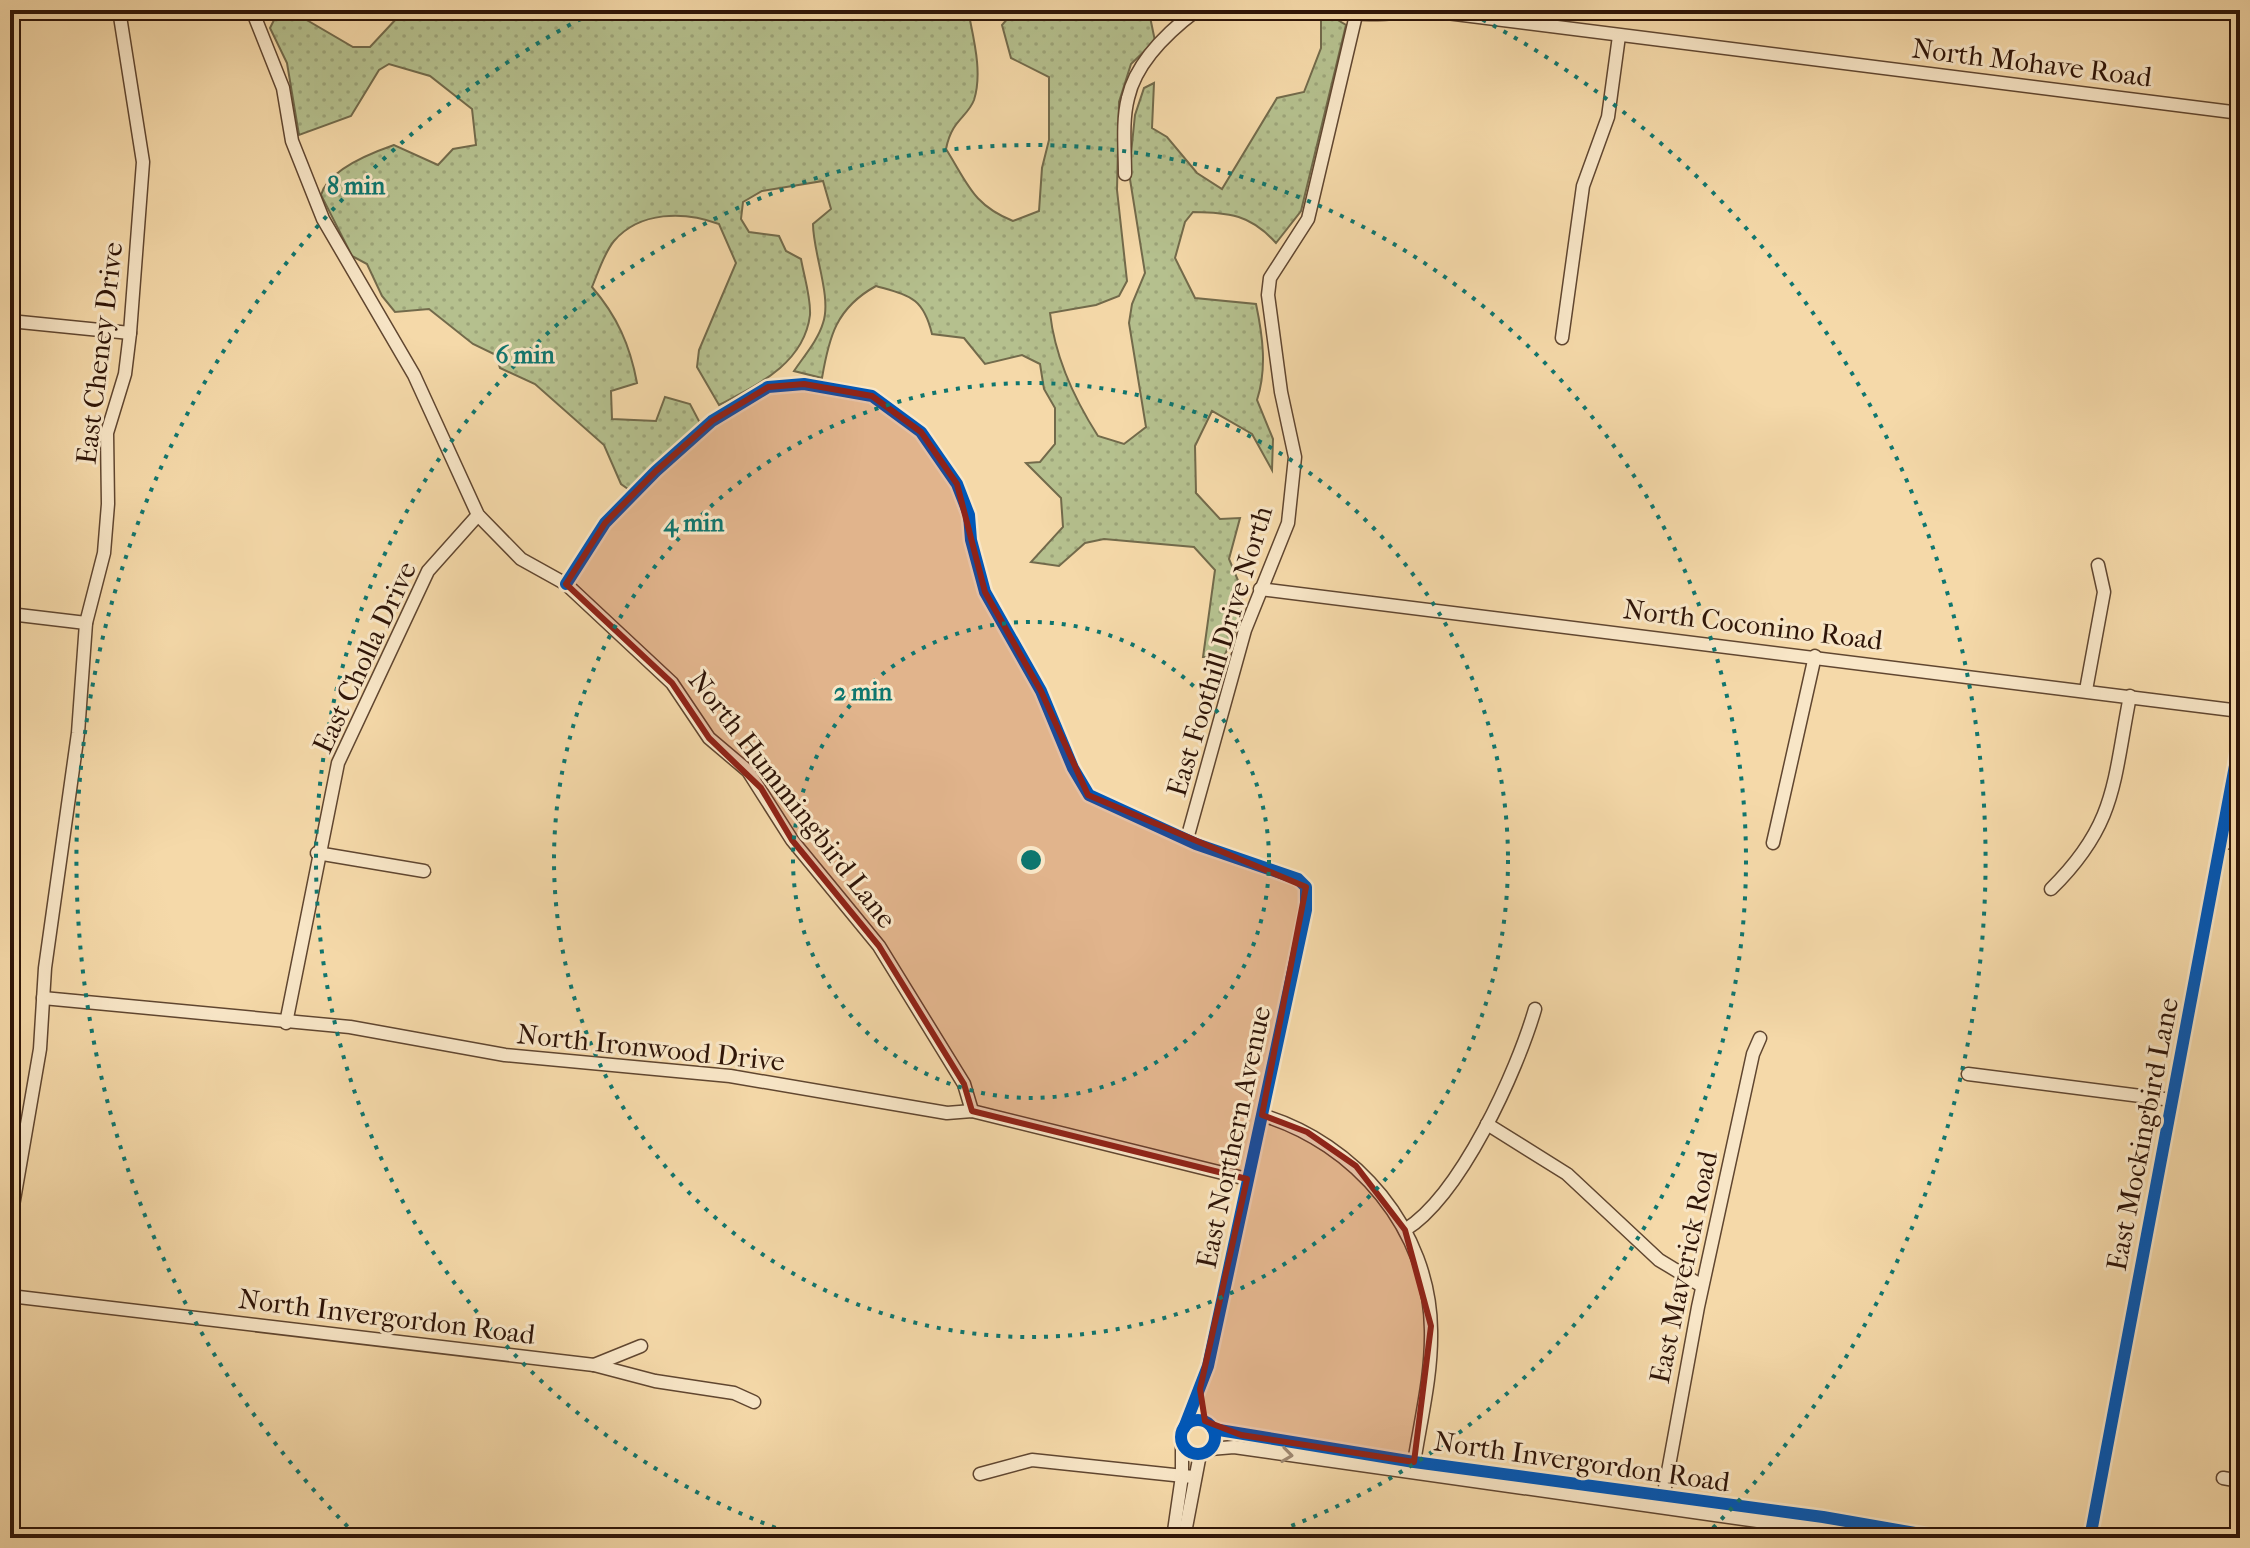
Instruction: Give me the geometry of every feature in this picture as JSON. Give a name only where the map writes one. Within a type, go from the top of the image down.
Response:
[{"type":"street","name":"East Cheney Drive","points":[[10,1223],[31,1114],[43,998],[75,764],[86,623],[104,553],[108,504],[107,433],[125,374],[130,333],[143,162],[119,10]]},
{"type":"street","points":[[252,10],[283,88],[292,141],[323,219],[414,375],[478,515]]},
{"type":"street","points":[[1125,174],[1128,98],[1135,81],[1160,43],[1197,10]]},
{"type":"street","name":"North Mohave Road","points":[[1343,10],[1356,15],[1395,11],[1439,12],[2240,113]]},
{"type":"street","name":"East Foothill Drive North","points":[[1187,839],[1260,589],[1288,523],[1295,457],[1281,392],[1268,295],[1270,278],[1308,219],[1356,15]]},
{"type":"street","points":[[1562,338],[1583,186],[1608,117],[1619,36]]},
{"type":"street","points":[[10,321],[130,333]]},
{"type":"street","points":[[566,584],[605,523],[656,471],[712,421],[754,395],[768,387],[804,384],[872,396],[921,432],[957,484],[969,515],[971,540],[985,592],[1041,691],[1073,768],[1089,795],[1187,839]]},
{"type":"street","name":"North Hummingbird Lane","points":[[478,515],[521,559],[566,584],[672,683],[709,738],[761,788],[792,840],[879,946],[964,1084],[972,1111]]},
{"type":"street","name":"East Cholla Drive","points":[[286,1023],[317,853],[338,763],[428,571],[478,515]]},
{"type":"street","points":[[2086,690],[2104,592],[2098,565]]},
{"type":"street","name":"North Coconino Road","points":[[1260,589],[2240,711]]},
{"type":"street","points":[[10,614],[86,623]]},
{"type":"street","points":[[1773,843],[1815,656]]},
{"type":"street","points":[[2051,889],[2078,861],[2103,822],[2130,696]]},
{"type":"street","name":"East Mockingbird Lane","points":[[2090,1538],[2240,739]]},
{"type":"street","name":"East Northern Avenue","points":[[1183,1434],[1208,1366],[1306,894],[1306,887],[1298,879],[1187,839]]},
{"type":"street","points":[[2221,841],[2240,844]]},
{"type":"street","points":[[317,853],[424,871]]},
{"type":"street","name":"North Ironwood Drive","points":[[43,998],[350,1027],[493,1054],[580,1065],[730,1076],[947,1113],[972,1111],[1247,1179]]},
{"type":"street","points":[[1405,1230],[1435,1204],[1487,1124],[1535,1009]]},
{"type":"street","name":"East Maverick Road","points":[[1663,1502],[1702,1286],[1753,1054],[1760,1038]]},
{"type":"street","points":[[1968,1074],[2172,1100]]},
{"type":"street","points":[[1262,1115],[1307,1132],[1356,1166],[1376,1188],[1405,1230],[1422,1273],[1431,1326],[1431,1363],[1413,1468]]},
{"type":"street","points":[[1487,1124],[1567,1174],[1659,1260],[1702,1286]]},
{"type":"street","name":"North Invergordon Road","points":[[10,1296],[594,1365],[655,1381],[734,1393],[754,1402]]},
{"type":"street","points":[[594,1365],[641,1346]]},
{"type":"street","name":"East Northern Avenue","points":[[1200,1389],[1209,1425]]},
{"type":"street","name":"North Invergordon Road","points":[[1183,1434],[1193,1421],[1413,1468]]},
{"type":"street","points":[[1173,1538],[1188,1477],[1215,1439],[1209,1425]]},
{"type":"street","points":[[1183,1434],[1186,1449],[1205,1452]]},
{"type":"street","points":[[1183,1434],[1188,1477],[1184,1538]]},
{"type":"street","name":"North Invergordon Road","points":[[1205,1452],[1234,1447],[1413,1468],[1663,1502],[1877,1538]]},
{"type":"street","points":[[980,1474],[1032,1460],[1188,1477]]},
{"type":"street","points":[[2223,1478],[2240,1481]]},
{"type":"street","name":"North Invergordon Road","points":[[1663,1502],[1823,1517],[1944,1538]]},
{"type":"highlighted area","points":[[804,384],[872,396],[921,432],[957,484],[985,592],[1041,691],[1088,795],[1306,887],[1262,1115],[1307,1132],[1356,1166],[1405,1230],[1431,1326],[1414,1462],[1241,1435],[1205,1421],[1200,1389],[1247,1179],[972,1111],[964,1084],[879,946],[792,840],[761,788],[709,738],[672,683],[566,584],[605,523],[656,471],[712,421],[768,387]]},
{"type":"green space","points":[[397,10],[968,10],[976,55],[977,89],[971,106],[952,131],[946,149],[980,200],[1013,221],[1039,211],[1042,168],[1049,140],[1049,77],[1011,58],[1002,25],[1015,10],[1056,17],[1057,10],[1149,12],[1155,41],[1131,64],[1119,102],[1117,190],[1127,281],[1119,296],[1096,305],[1050,313],[1061,362],[1090,422],[1098,436],[1124,444],[1146,427],[1129,323],[1132,304],[1145,273],[1129,173],[1135,115],[1144,88],[1154,83],[1152,128],[1167,137],[1197,173],[1222,189],[1277,98],[1304,92],[1321,48],[1321,10],[1346,25],[1301,211],[1276,243],[1257,226],[1239,217],[1193,212],[1185,222],[1175,258],[1195,298],[1256,304],[1262,341],[1262,377],[1257,400],[1273,439],[1272,470],[1252,434],[1212,411],[1195,446],[1196,493],[1220,519],[1240,518],[1229,559],[1242,590],[1240,620],[1224,657],[1203,657],[1215,570],[1194,547],[1104,539],[1085,543],[1059,566],[1031,562],[1063,527],[1061,498],[1026,463],[1040,462],[1055,444],[1055,408],[1044,389],[1040,364],[1022,355],[985,364],[964,338],[932,334],[924,312],[913,300],[876,286],[843,314],[828,349],[822,378],[794,371],[818,336],[825,312],[813,224],[831,209],[823,181],[762,191],[743,202],[741,219],[749,232],[779,236],[786,251],[801,259],[810,315],[799,347],[789,360],[763,381],[719,405],[697,367],[699,350],[736,263],[719,224],[691,217],[663,216],[636,224],[610,246],[592,287],[621,332],[637,383],[611,391],[612,419],[656,421],[665,397],[690,404],[700,423],[628,489],[621,484],[604,445],[535,384],[500,368],[496,355],[473,344],[429,309],[395,312],[382,296],[367,264],[352,256],[321,195],[325,186],[341,170],[394,145],[438,165],[453,149],[476,145],[472,109],[430,76],[389,64],[379,70],[351,116],[299,135],[287,63],[270,28],[276,16],[293,12],[353,47],[370,47],[397,18]]},
{"type":"cycle path","points":[[566,584],[605,523],[656,471],[712,421],[768,387],[804,384],[872,396],[921,432],[957,484],[969,515],[971,540],[985,592],[1041,691],[1073,768],[1089,795],[1196,844],[1298,879],[1306,887],[1306,910],[1208,1366],[1184,1428]]},
{"type":"cycle path","points":[[2090,1538],[2240,739]]},
{"type":"cycle path","points":[[1198,1420],[1210,1425],[1215,1437],[1210,1449],[1198,1454],[1186,1449],[1181,1437],[1186,1425],[1198,1420]]},
{"type":"cycle path","points":[[1213,1429],[1414,1462],[1823,1517],[1944,1538]]}]
